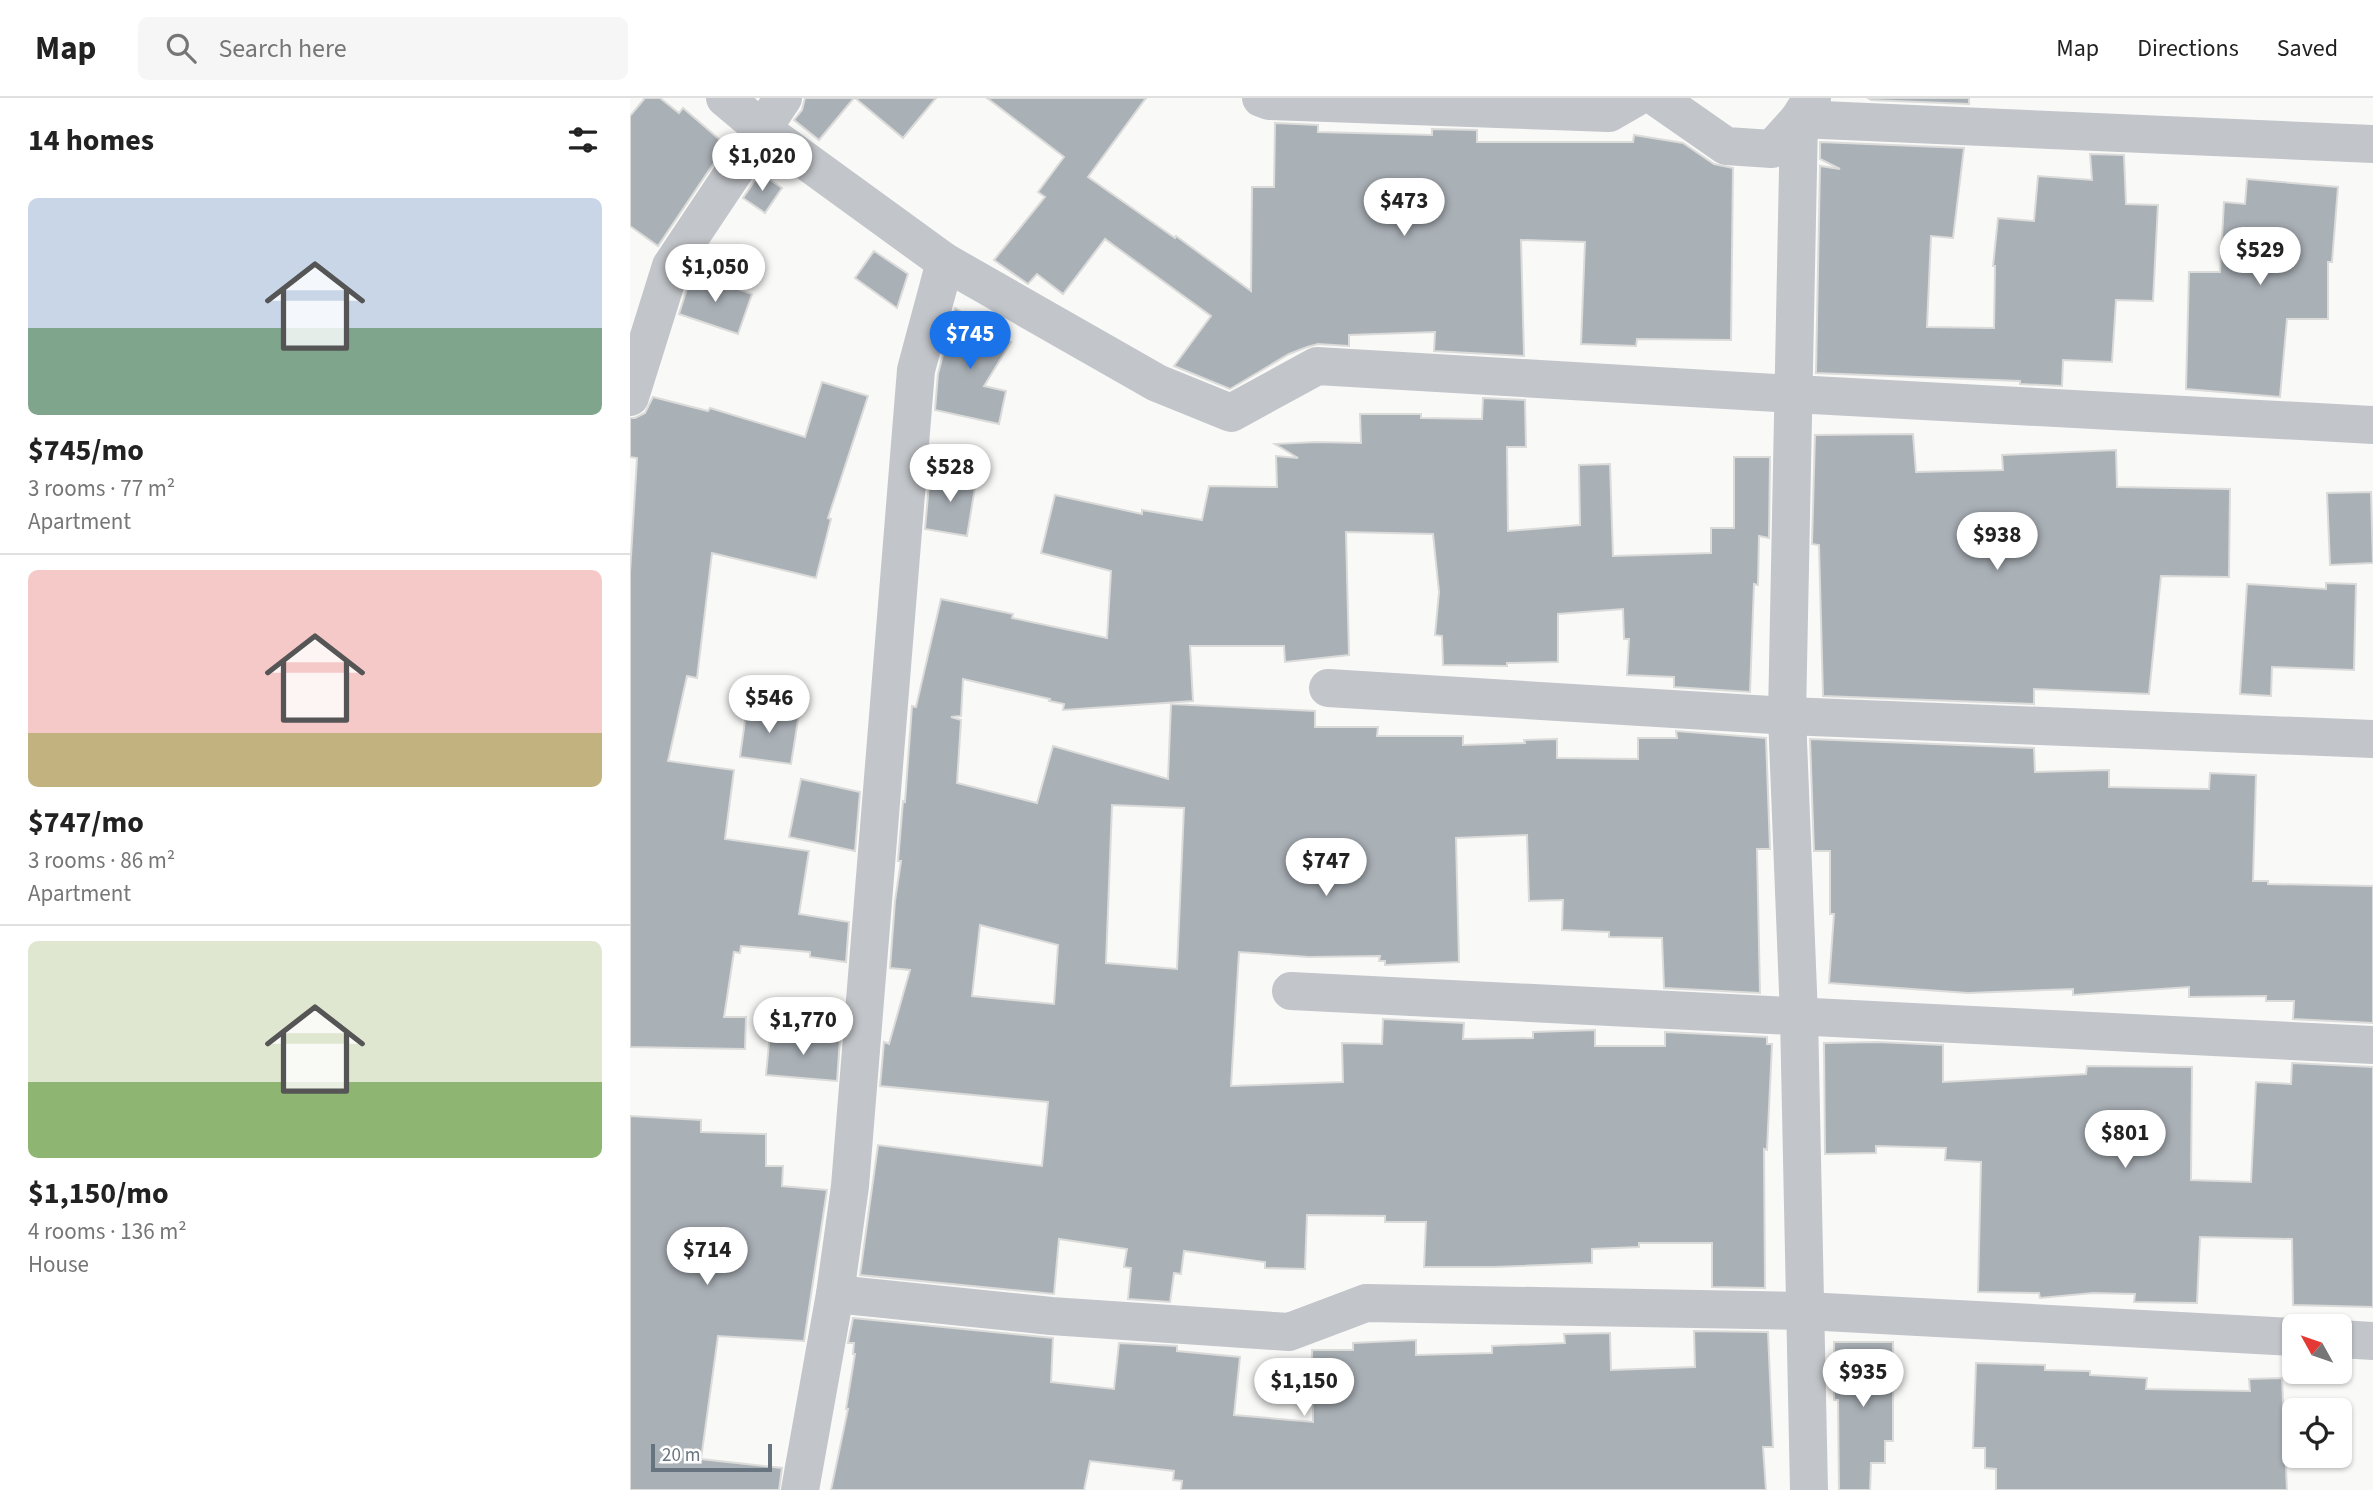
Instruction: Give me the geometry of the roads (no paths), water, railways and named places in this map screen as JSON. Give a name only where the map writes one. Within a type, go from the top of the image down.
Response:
[{"type":"street","points":[[725,98],[762,129],[945,262],[1157,383],[1231,413],[1317,366],[2373,425]]},
{"type":"street","points":[[630,397],[671,266],[783,98]]},
{"type":"street","points":[[1261,98],[1269,101],[1609,113],[1635,98]]},
{"type":"street","points":[[1657,98],[1726,146],[1772,149],[1806,109]]},
{"type":"street","points":[[1806,109],[2373,144]]},
{"type":"street","points":[[1806,109],[1794,394],[1787,716],[1799,1016],[1809,1490]]},
{"type":"street","points":[[800,1490],[835,1294],[850,1186],[916,370],[945,262]]},
{"type":"street","points":[[1328,688],[1787,716],[2373,739]]},
{"type":"street","points":[[1291,991],[2373,1045]]},
{"type":"street","points":[[835,1294],[1051,1316],[1289,1332],[1366,1303],[1806,1311],[2282,1336]]},
{"type":"street","points":[[2352,1340],[2373,1341]]}]
